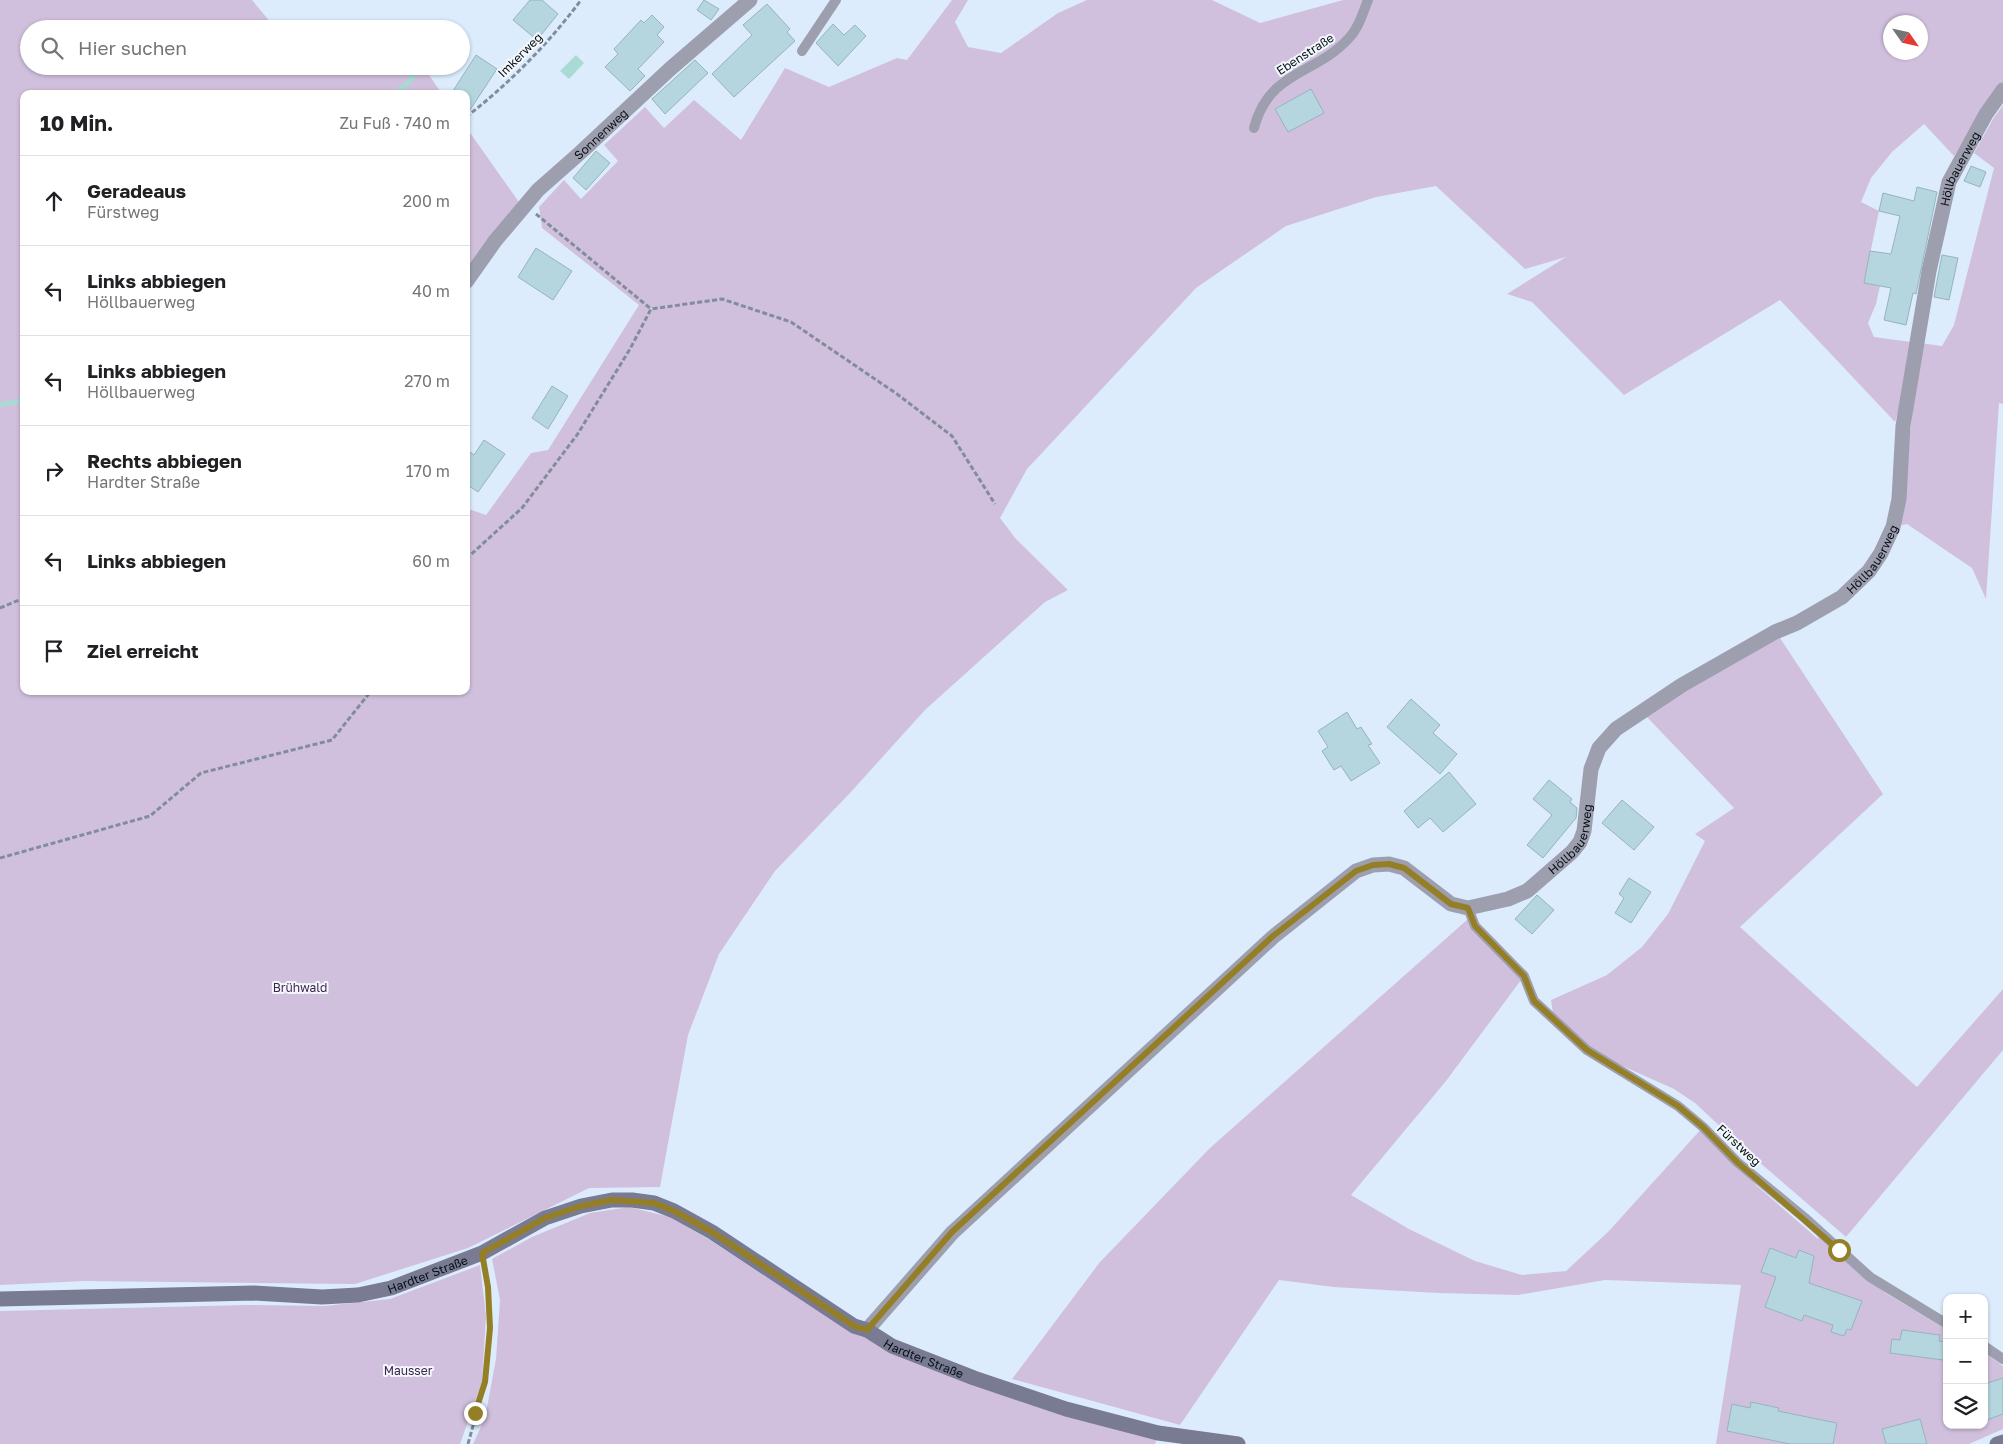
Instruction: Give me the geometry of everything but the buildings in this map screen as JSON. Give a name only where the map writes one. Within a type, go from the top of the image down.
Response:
[{"type":"street","name":"Sonnenweg","points":[[470,276],[495,241],[538,190],[670,69],[750,0]]},
{"type":"street","name":"Höllbauerweg","points":[[1468,908],[1508,899],[1527,891],[1572,852],[1580,842],[1584,831],[1591,769],[1599,748],[1616,729],[1682,685],[1775,632],[1797,623],[1842,597],[1869,571],[1881,553],[1893,526],[1898,499],[1903,426],[1929,271],[1949,182],[1986,114],[2003,90]]},
{"type":"street","points":[[867,1330],[959,1227],[1273,936],[1356,871],[1373,865],[1389,864],[1404,868],[1451,904],[1468,908]]},
{"type":"street","name":"Hardter Straße","points":[[0,1298],[254,1293],[322,1297],[358,1295],[391,1288],[482,1253],[545,1218],[581,1206],[612,1200],[654,1203],[674,1211],[712,1232],[854,1326],[867,1330],[892,1346],[1066,1409],[1158,1433],[1238,1444]]},
{"type":"street","points":[[1997,1444],[2003,1442]]},
{"type":"lane","points":[[802,51],[836,0]]},
{"type":"lane","name":"Ebenstraße","points":[[1254,128],[1258,112],[1274,89],[1288,78],[1339,48],[1349,38],[1368,0]]},
{"type":"lane","name":"Fürstweg","points":[[1468,908],[1475,926],[1524,976],[1534,1001],[1587,1050],[1678,1106],[1703,1127],[1737,1162],[1804,1218],[1870,1278],[1943,1322]]},
{"type":"lane","points":[[1988,1349],[2003,1359]]},
{"type":"path","name":"Imkerweg","points":[[470,113],[523,66],[562,25],[582,0]]},
{"type":"path","points":[[525,205],[651,309],[722,299],[791,322],[897,394],[952,436],[995,504]]},
{"type":"path","points":[[470,555],[522,508],[577,435],[630,349],[651,309]]},
{"type":"path","points":[[0,608],[20,600]]},
{"type":"path","points":[[0,858],[150,816],[201,773],[332,740],[368,695]]},
{"type":"path","points":[[468,1444],[485,1382],[490,1328],[488,1287],[482,1253]]},
{"type":"green space","name":"Brühwald","points":[[0,0],[252,0],[269,20],[20,20],[20,75],[429,75],[439,90],[20,90],[20,695],[470,695],[470,509],[486,515],[531,453],[548,450],[639,305],[542,228],[539,207],[564,180],[581,199],[618,161],[604,145],[645,107],[664,128],[694,100],[741,140],[785,68],[829,87],[897,58],[907,60],[952,0],[968,0],[955,22],[968,47],[1001,53],[1058,13],[1087,0],[1212,0],[1260,23],[1343,0],[2003,0],[2003,82],[1997,88],[1954,156],[1924,124],[1892,152],[1871,178],[1861,202],[1879,211],[1864,283],[1880,286],[1876,304],[1868,323],[1874,337],[1911,342],[1906,388],[1895,422],[1780,300],[1624,395],[1532,302],[1507,294],[1566,257],[1525,269],[1436,186],[1376,197],[1286,226],[1196,288],[1027,469],[1000,518],[1016,539],[1068,590],[1045,602],[925,710],[850,793],[775,871],[719,954],[688,1035],[660,1187],[589,1188],[468,1248],[355,1284],[84,1281],[0,1285]]},
{"type":"green space","points":[[2003,105],[2003,404],[1999,403],[1986,599],[1972,568],[1907,524],[1898,526],[1903,499],[1920,343],[1942,346],[1954,325],[1994,168],[1974,153]]},
{"type":"green space","points":[[470,133],[521,205],[470,285]]},
{"type":"green space","points":[[1778,635],[1883,794],[1740,927],[1917,1087],[2003,989],[2003,1050],[1846,1237],[1751,1155],[1695,1103],[1674,1089],[1587,1050],[1553,1013],[1551,1000],[1607,975],[1642,947],[1668,914],[1705,841],[1695,834],[1734,808],[1645,715]]},
{"type":"green space","points":[[1468,919],[1524,976],[1446,1081],[1351,1195],[1409,1229],[1475,1261],[1522,1275],[1566,1271],[1608,1232],[1703,1127],[1757,1186],[1818,1239],[1820,1232],[1886,1293],[1943,1328],[1943,1429],[1988,1429],[1988,1355],[2003,1366],[2003,1429],[1969,1444],[1716,1444],[1741,1285],[1605,1280],[1518,1295],[1333,1287],[1279,1280],[1180,1425],[1012,1379],[1100,1262],[1210,1148]]},
{"type":"green space","points":[[629,1207],[670,1217],[710,1240],[791,1293],[887,1349],[1157,1439],[1155,1444],[473,1444],[485,1418],[496,1359],[500,1300],[492,1259],[532,1237],[590,1213]]},
{"type":"green space","name":"Mausser","points":[[480,1265],[486,1316],[482,1382],[460,1444],[0,1444],[0,1311],[247,1305],[324,1306],[390,1299]]},
{"type":"shaded area","points":[[576,55],[584,63],[569,79],[560,71]]},
{"type":"waterway","points":[[399,90],[414,75]]},
{"type":"waterway","points":[[0,405],[20,401]]},
{"type":"route","points":[[475,1413],[485,1382],[490,1328],[488,1287],[482,1253],[545,1218],[581,1206],[612,1200],[632,1200],[654,1203],[674,1211],[712,1232],[854,1326],[867,1330],[952,1232],[1273,936],[1356,871],[1373,865],[1389,864],[1404,868],[1451,904],[1468,908],[1475,926],[1524,976],[1534,1001],[1587,1050],[1678,1106],[1703,1127],[1737,1162],[1839,1250]]}]
